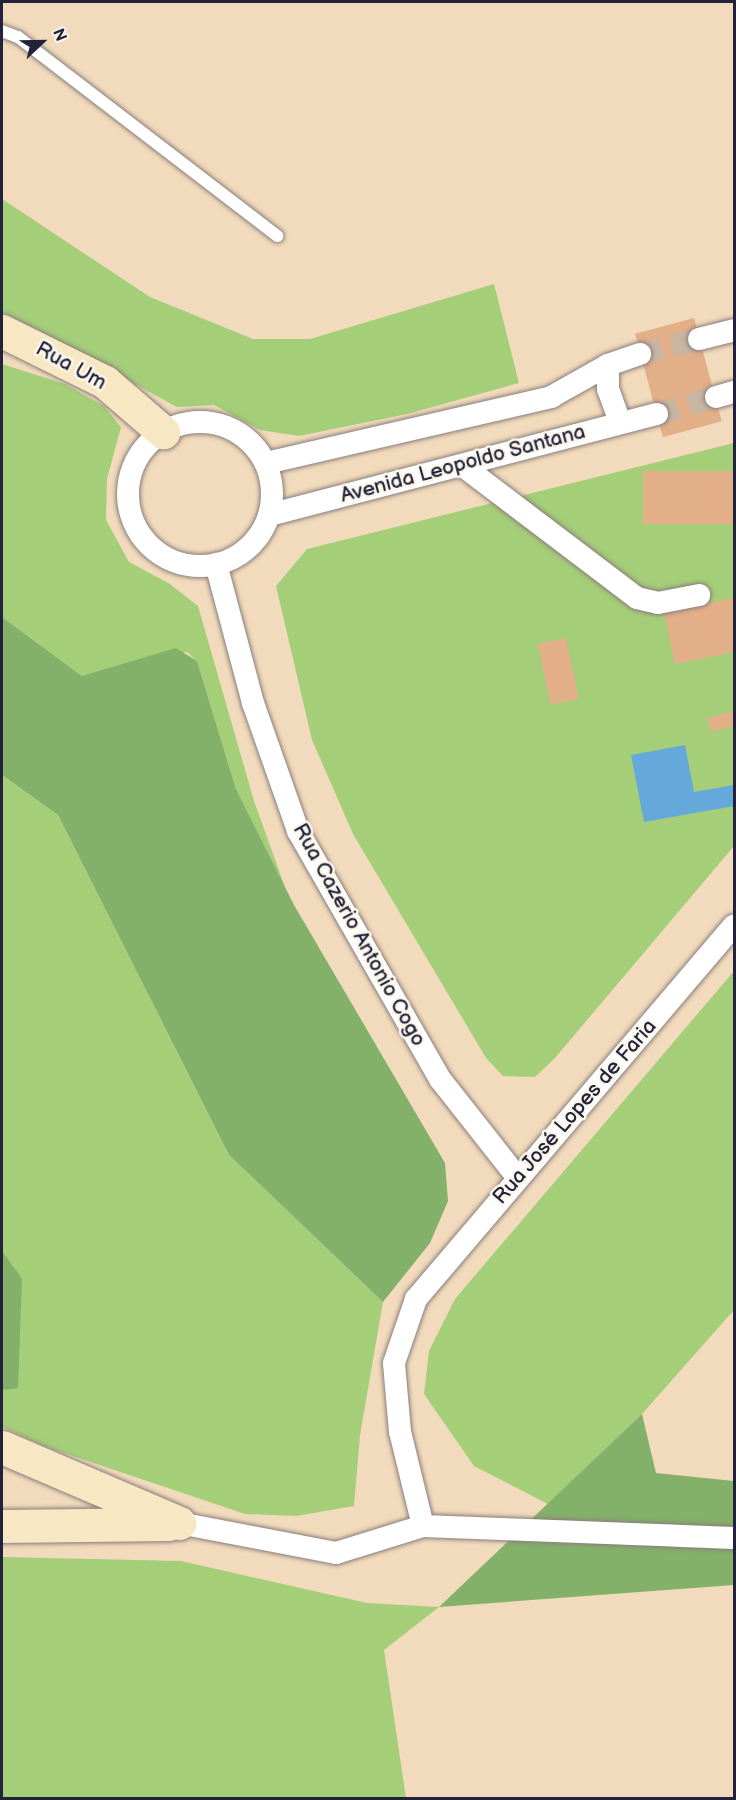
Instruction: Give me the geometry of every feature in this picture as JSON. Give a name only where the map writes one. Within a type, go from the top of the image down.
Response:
[{"type":"street","points":[[699,339],[735,330]]},
{"type":"street","name":"Rua Um","points":[[2,331],[105,382],[162,432]]},
{"type":"street","name":"Avenida Leopoldo Santana","points":[[266,463],[551,397],[609,365],[640,354]]},
{"type":"street","points":[[609,365],[608,389],[620,422]]},
{"type":"street","name":"Avenida Leopoldo Santana","points":[[269,514],[657,414]]},
{"type":"street","points":[[203,421],[223,425],[243,435],[266,463],[272,492],[269,514],[258,537],[239,554],[216,564],[194,566],[172,560],[153,548],[138,531],[130,510],[128,487],[134,465],[145,446],[162,432],[182,423],[203,421]]},
{"type":"street","points":[[462,466],[638,598],[658,603],[699,595]]},
{"type":"street","name":"Rua Cazerio Antonio Cogo","points":[[216,564],[253,703],[298,831],[440,1079],[518,1178]]},
{"type":"street","name":"Rua José Lopes de Faria","points":[[423,1526],[400,1432],[394,1363],[416,1299],[735,926]]},
{"type":"street","points":[[2,1447],[179,1523],[336,1554],[423,1526],[735,1538]]},
{"type":"street","points":[[2,1526],[179,1523]]},
{"type":"lane","points":[[2,31],[18,37],[277,236]]},
{"type":"green space","points":[[2,199],[150,297],[253,339],[310,339],[494,284],[519,383],[407,414],[299,436],[260,430],[214,405],[177,407],[2,312]]},
{"type":"green space","points":[[2,364],[65,384],[104,406],[121,427],[107,479],[106,520],[129,562],[170,584],[198,606],[254,801],[286,890],[236,789],[197,661],[187,652],[82,676],[2,617]]},
{"type":"green space","points":[[734,443],[734,846],[555,1058],[535,1077],[503,1076],[486,1058],[353,834],[312,740],[276,586],[307,549]]},
{"type":"green space","points":[[2,617],[82,676],[176,648],[197,661],[236,789],[294,905],[445,1163],[448,1201],[430,1243],[383,1302],[229,1155],[58,815],[2,775]]},
{"type":"green space","points":[[2,775],[58,815],[229,1155],[383,1302],[360,1435],[354,1506],[296,1516],[245,1514],[49,1448],[2,1427]]},
{"type":"green space","points":[[734,971],[734,1310],[642,1414],[548,1504],[474,1466],[424,1394],[429,1351],[455,1299]]},
{"type":"green space","points":[[2,1251],[22,1279],[18,1388],[2,1390]]},
{"type":"green space","points":[[642,1414],[656,1473],[734,1481],[734,1585],[439,1607]]},
{"type":"green space","points":[[2,1557],[181,1561],[367,1603],[439,1607],[384,1650],[406,1798],[2,1798]]},
{"type":"water","points":[[685,745],[694,792],[734,785],[734,806],[644,822],[631,755]]},
{"type":"building","points":[[694,318],[722,421],[663,437],[635,334]]},
{"type":"building","points":[[643,471],[734,471],[734,524],[643,524]]},
{"type":"building","points":[[734,598],[734,652],[675,664],[664,612]]},
{"type":"building","points":[[566,638],[579,699],[551,705],[538,644]]},
{"type":"building","points":[[734,711],[734,726],[711,732],[707,718]]},
{"type":"tunnel","points":[[640,354],[699,339]]},
{"type":"tunnel","points":[[657,414],[716,397]]}]
